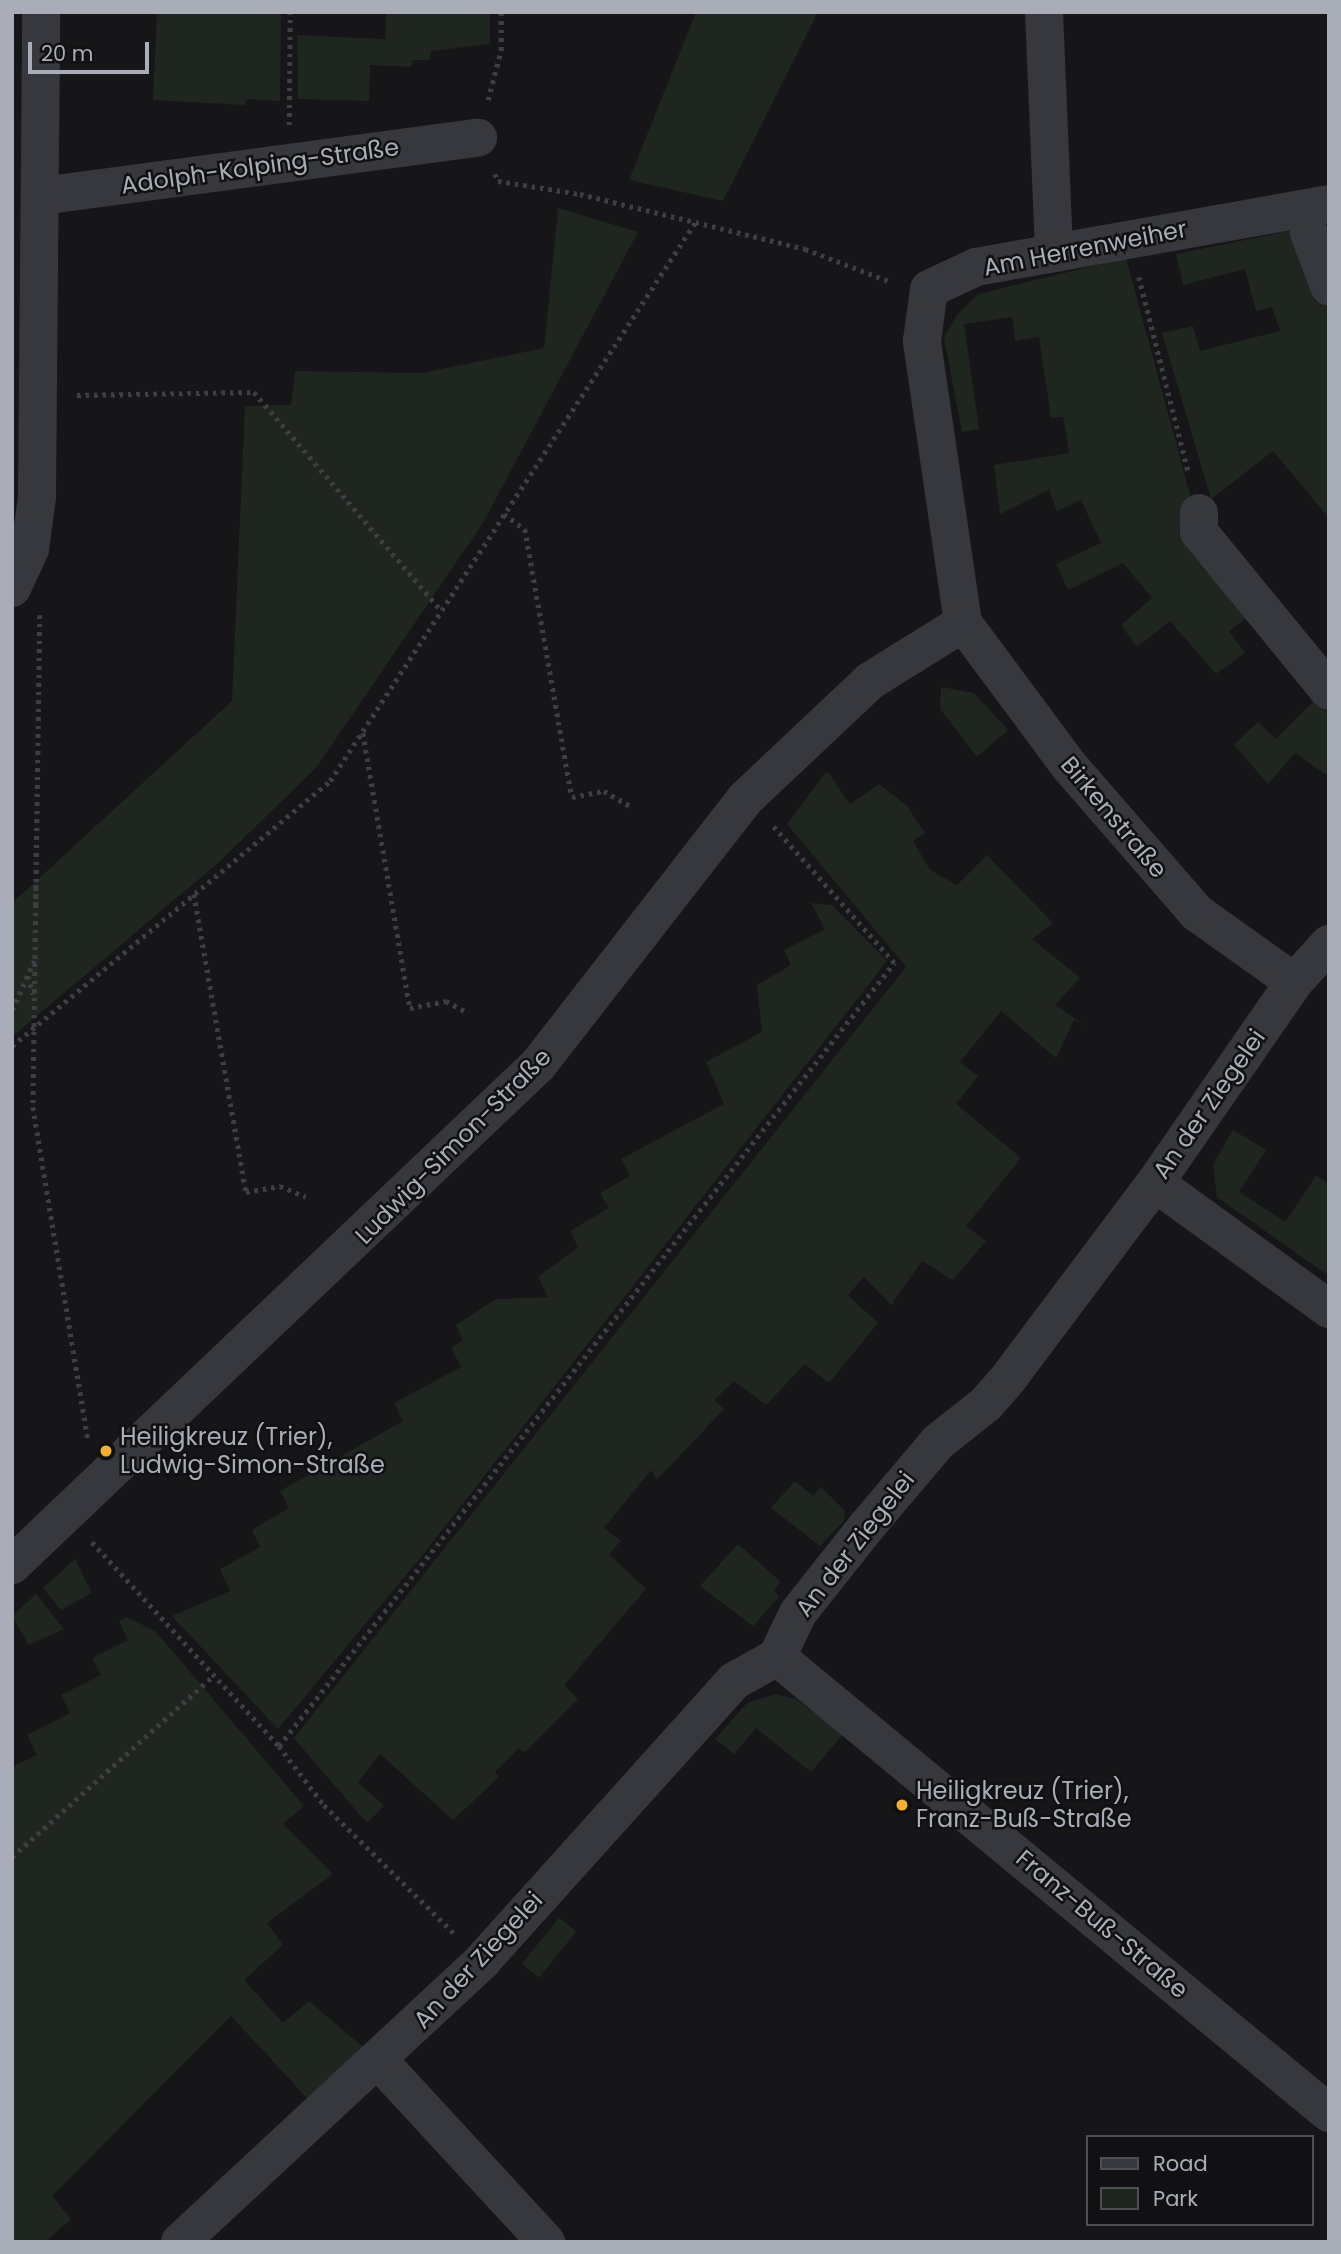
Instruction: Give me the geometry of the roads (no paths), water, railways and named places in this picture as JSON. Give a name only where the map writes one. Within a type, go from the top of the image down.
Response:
[{"type":"street","points":[[12,588],[30,550],[39,396],[41,12]]},
{"type":"street","points":[[1044,12],[1054,251]]},
{"type":"street","name":"Adolph-Kolping-Straße","points":[[41,196],[288,161],[478,138]]},
{"type":"street","points":[[1319,218],[1329,286]]},
{"type":"street","name":"Am Herrenweiher","points":[[963,624],[922,341],[929,289],[976,267],[1054,251],[1319,218]]},
{"type":"street","points":[[1199,513],[1199,532],[1329,691]]},
{"type":"street","name":"Birkenstraße","points":[[963,624],[1070,767],[1197,912],[1294,982]]},
{"type":"street","name":"Ludwig-Simon-Straße","points":[[12,1565],[102,1486],[538,1065],[746,798],[870,681],[963,624]]},
{"type":"street","name":"An der Ziegelei","points":[[180,2242],[380,2062],[482,1961],[734,1681],[777,1657],[798,1613],[867,1526],[938,1442],[986,1404],[1155,1183],[1294,982],[1329,944]]},
{"type":"street","points":[[1155,1183],[1329,1310]]},
{"type":"street","name":"Franz-Buß-Straße","points":[[777,1657],[1329,2113]]},
{"type":"street","points":[[380,2062],[545,2242]]},
{"type":"place","name":"Heiligkreuz (Trier), Ludwig-Simon-Straße","points":[[106,1451]]},
{"type":"place","name":"Heiligkreuz (Trier), Franz-Buß-Straße","points":[[902,1805]]}]
